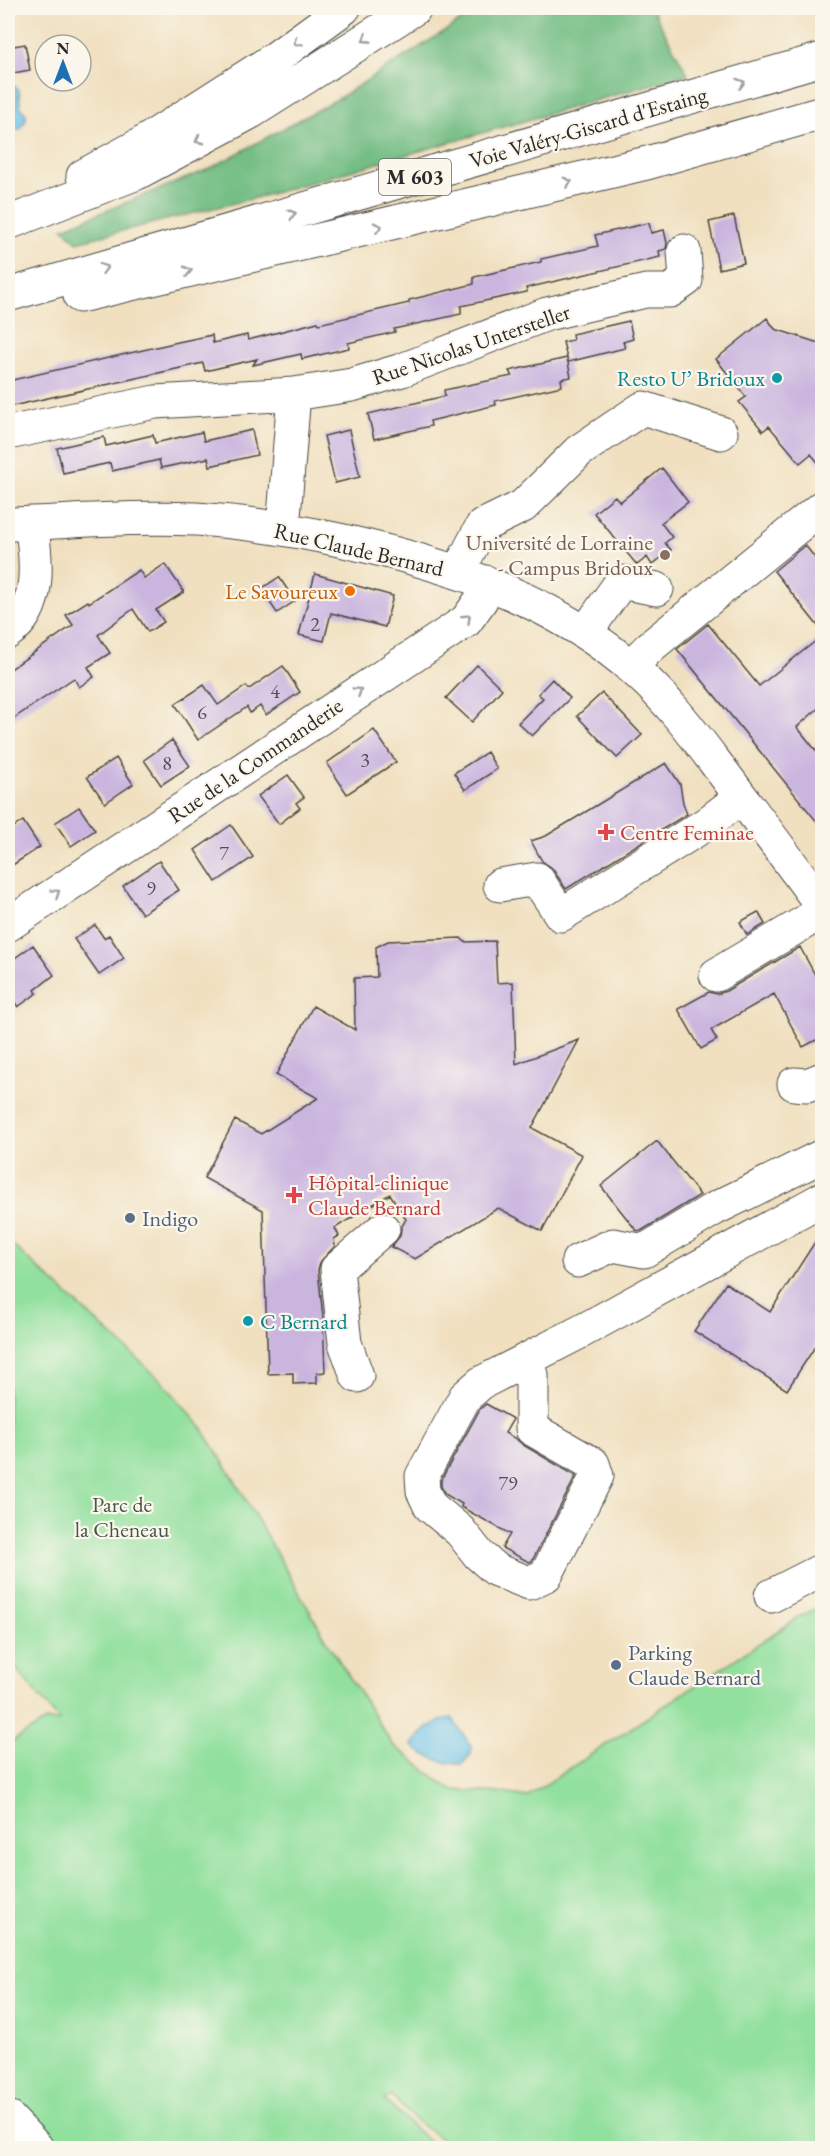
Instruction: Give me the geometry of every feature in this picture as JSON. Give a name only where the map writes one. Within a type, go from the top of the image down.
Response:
[{"type":"main road","points":[[8,218],[142,143],[274,59],[344,8]]},
{"type":"main road","points":[[8,223],[148,167],[251,112],[415,8]]},
{"type":"main road","name":"Voie Valéry-Giscard d'Estaing","points":[[8,295],[822,59]]},
{"type":"main road","points":[[8,309],[80,297],[461,208],[647,163],[822,113]]},
{"type":"main road","name":"Rue Nicolas Untersteller","points":[[8,433],[155,402],[294,394],[352,385],[402,370],[547,314],[646,291],[670,291],[686,280],[684,251]]},
{"type":"main road","points":[[283,529],[294,394]]},
{"type":"main road","name":"Rue de la Commanderie","points":[[8,925],[466,621],[481,600],[472,577],[482,526],[523,506],[579,451],[643,408],[722,433]]},
{"type":"main road","points":[[630,667],[650,647],[821,511]]},
{"type":"main road","name":"Rue Claude Bernard","points":[[19,524],[113,519],[195,519],[283,529],[375,548],[472,577],[525,599],[586,632],[641,676],[692,732],[822,908]]},
{"type":"main road","points":[[8,632],[18,625],[28,611],[33,594],[34,554],[19,524]]},
{"type":"main road","points":[[586,632],[621,582],[657,589]]},
{"type":"main road","points":[[500,885],[537,879],[561,915],[706,824],[741,797]]},
{"type":"main road","points":[[716,975],[805,922],[822,908]]},
{"type":"main road","points":[[578,1261],[613,1245],[644,1251],[714,1209],[822,1156]]},
{"type":"main road","points":[[526,1360],[532,1375],[532,1429],[593,1464],[597,1476],[546,1575],[529,1583],[496,1570],[479,1555],[460,1531],[430,1506],[423,1491],[422,1476],[465,1397],[481,1383],[822,1199]]},
{"type":"main road","points":[[357,1376],[345,1343],[337,1269],[383,1229]]},
{"type":"main road","points":[[771,1596],[822,1570]]},
{"type":"main road","points":[[8,2117],[37,2148]]},
{"type":"green space","points":[[481,8],[651,8],[688,74],[267,195],[77,242],[63,228],[209,169],[341,97]]},
{"type":"green space","name":"Parc de la Cheneau","points":[[8,1241],[162,1381],[202,1428],[331,1648],[392,1744],[451,1790],[527,1797],[799,1617],[822,1605],[822,2148],[453,2148],[415,2120],[391,2095],[384,2100],[436,2148],[57,2148],[8,2095],[8,1744],[46,1721],[60,1721],[8,1659]]},
{"type":"water","points":[[8,86],[14,86],[19,90],[20,106],[26,114],[26,120],[20,129],[14,130],[8,124]]},
{"type":"water","points":[[452,1718],[471,1746],[471,1754],[462,1764],[435,1759],[412,1745],[429,1727]]},
{"type":"building","points":[[25,44],[30,70],[8,74],[8,47]]},
{"type":"building","points":[[734,216],[744,263],[719,269],[709,222]]},
{"type":"building","points":[[649,223],[651,233],[664,230],[667,243],[666,249],[659,251],[660,257],[526,288],[527,292],[461,306],[461,314],[394,329],[395,332],[348,343],[349,348],[302,359],[301,354],[253,365],[257,359],[205,371],[203,363],[8,407],[8,381],[212,335],[213,343],[247,335],[248,340],[318,322],[319,324],[409,303],[409,300],[474,284],[474,277],[598,246],[595,235]]},
{"type":"building","name":"Resto U’ Bridoux","points":[[767,318],[775,329],[822,344],[822,467],[811,454],[800,463],[769,426],[763,431],[739,402],[746,397],[716,359]]},
{"type":"building","points":[[629,321],[633,339],[623,342],[625,348],[568,362],[563,342],[573,340],[572,334]]},
{"type":"building","points":[[567,358],[571,377],[561,379],[562,386],[495,401],[496,405],[430,421],[431,426],[374,439],[368,414],[445,396],[444,390],[512,376],[509,371]]},
{"type":"building","points":[[252,430],[257,455],[210,466],[208,458],[161,468],[159,460],[112,471],[110,463],[63,473],[57,448],[104,437],[106,446],[153,435],[155,443],[202,432],[204,441]]},
{"type":"building","points":[[349,430],[360,477],[335,483],[324,436]]},
{"type":"building","points":[[662,468],[688,502],[661,523],[672,537],[665,543],[671,550],[652,565],[647,557],[637,565],[594,513],[615,496],[620,502]]},
{"type":"building","points":[[805,545],[822,567],[822,631],[774,571]]},
{"type":"building","points":[[165,564],[184,592],[156,610],[164,622],[148,632],[133,609],[98,635],[110,653],[88,667],[94,677],[79,687],[74,678],[8,722],[8,671],[73,625],[66,615],[88,601],[89,603],[139,570],[144,578]]},
{"type":"building","points":[[315,574],[393,596],[385,627],[331,613],[324,641],[299,635]]},
{"type":"building","points":[[279,577],[295,601],[277,613],[261,589]]},
{"type":"building","points":[[708,624],[759,686],[822,636],[822,705],[797,727],[822,758],[822,828],[677,649]]},
{"type":"building","points":[[477,665],[502,689],[472,722],[446,698]]},
{"type":"building","points":[[283,666],[300,692],[266,715],[260,706],[250,713],[247,707],[198,740],[175,704],[204,685],[218,705],[246,686],[249,689]]},
{"type":"building","points":[[552,679],[570,698],[532,736],[518,723],[543,698],[538,694]]},
{"type":"building","points":[[602,693],[642,735],[617,758],[577,716]]},
{"type":"building","points":[[374,730],[396,762],[347,794],[327,763]]},
{"type":"building","points":[[172,740],[190,766],[161,785],[144,760]]},
{"type":"building","points":[[487,752],[497,769],[465,790],[454,773]]},
{"type":"building","points":[[116,758],[133,784],[105,803],[87,777]]},
{"type":"building","name":"Centre Feminae","points":[[666,763],[680,784],[687,814],[566,889],[552,868],[542,861],[531,841],[546,836]]},
{"type":"building","points":[[288,775],[304,797],[296,803],[300,808],[279,824],[258,796]]},
{"type":"building","points":[[79,807],[95,830],[71,846],[55,823]]},
{"type":"building","points":[[23,821],[40,847],[8,868],[8,831]]},
{"type":"building","points":[[231,825],[253,857],[216,882],[195,850]]},
{"type":"building","points":[[159,861],[179,890],[142,914],[123,886]]},
{"type":"building","points":[[758,912],[765,924],[747,935],[740,922]]},
{"type":"building","points":[[95,925],[104,938],[109,935],[124,958],[99,975],[74,939]]},
{"type":"building","points":[[461,938],[465,942],[495,941],[497,983],[513,982],[516,1064],[579,1040],[532,1128],[582,1155],[542,1231],[498,1208],[415,1259],[391,1247],[400,1236],[406,1219],[390,1194],[335,1228],[339,1236],[334,1239],[335,1246],[320,1262],[318,1270],[325,1372],[317,1373],[317,1383],[293,1384],[293,1373],[268,1374],[263,1210],[204,1178],[235,1120],[261,1134],[318,1098],[276,1075],[313,1006],[355,1030],[354,978],[377,977],[376,947],[388,941]]},
{"type":"building","points":[[33,945],[54,975],[35,990],[37,993],[18,1007],[8,992],[8,963]]},
{"type":"building","points":[[800,947],[822,988],[822,1037],[803,1047],[774,994],[711,1030],[717,1040],[701,1049],[678,1009],[709,992],[717,994],[726,991]]},
{"type":"building","points":[[657,1141],[700,1195],[641,1231],[636,1230],[601,1186]]},
{"type":"building","points":[[822,1231],[822,1336],[787,1390],[694,1331],[726,1283],[770,1312]]},
{"type":"building","points":[[486,1404],[513,1419],[505,1433],[576,1476],[532,1561],[529,1562],[502,1548],[510,1534],[461,1507],[462,1504],[445,1494],[441,1486],[441,1480],[480,1409]]},
{"type":"place","name":"Resto U’ Bridoux","points":[[777,378]]},
{"type":"place","name":"Université de Lorraine - Campus Bridoux","points":[[665,555]]},
{"type":"place","name":"Le Savoureux","points":[[350,591]]},
{"type":"place","name":"Centre Feminae","points":[[606,832]]},
{"type":"place","name":"Hôpital-clinique Claude Bernard","points":[[294,1195]]},
{"type":"place","name":"Indigo","points":[[130,1218]]},
{"type":"place","name":"C Bernard","points":[[248,1321]]},
{"type":"place","name":"Parking Claude Bernard","points":[[616,1665]]}]
